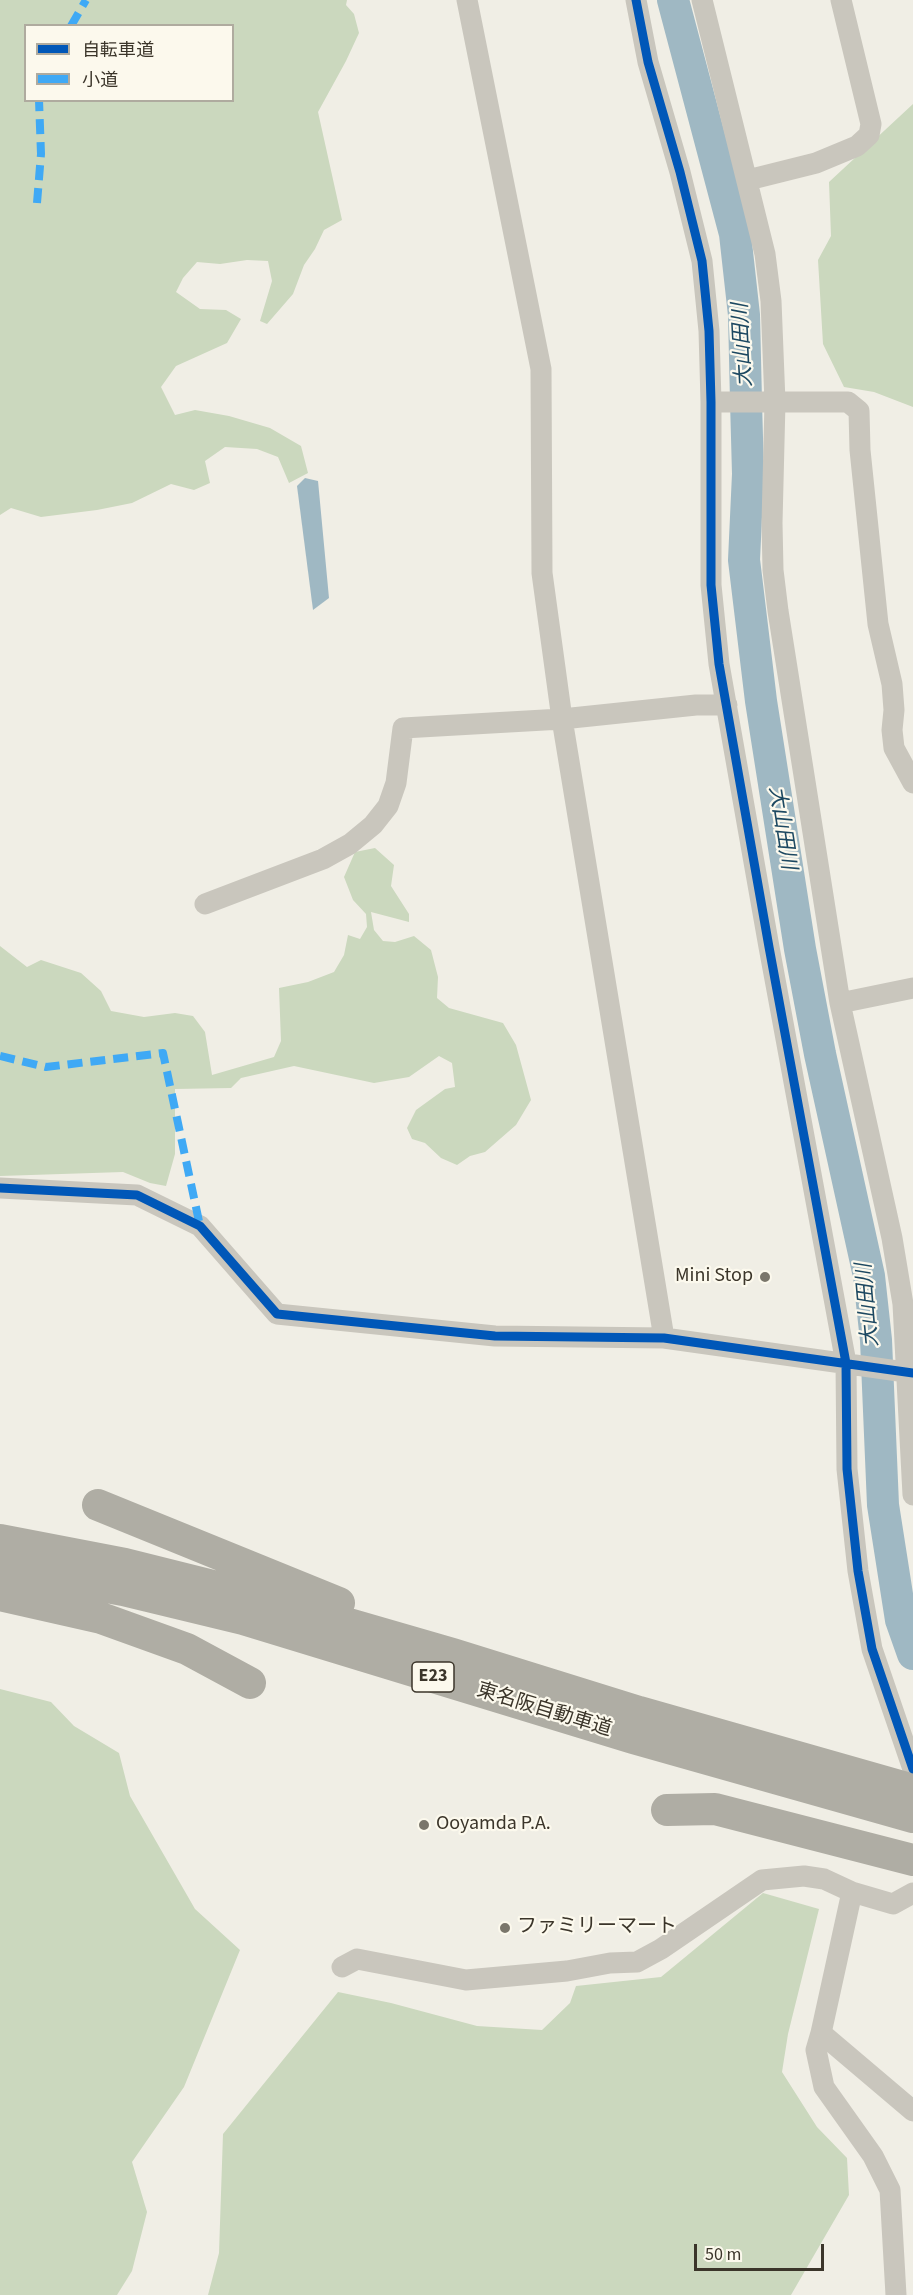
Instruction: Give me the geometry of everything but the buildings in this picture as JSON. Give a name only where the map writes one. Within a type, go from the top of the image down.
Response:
[{"type":"highway","points":[[98,1505],[342,1604],[416,1630],[453,1654]]},
{"type":"highway","name":"東名阪自動車道","points":[[0,1540],[125,1564],[249,1595],[453,1654],[639,1712],[913,1790]]},
{"type":"highway","name":"東名阪自動車道","points":[[0,1567],[123,1590],[243,1618],[633,1738],[913,1817]]},
{"type":"highway","points":[[0,1594],[101,1618],[187,1649],[250,1683]]},
{"type":"highway","points":[[667,1810],[715,1809],[913,1860]]},
{"type":"street","points":[[467,0],[542,369],[542,573],[562,719],[664,1338]]},
{"type":"street","points":[[636,0],[648,62],[680,172],[702,261],[709,331],[711,402],[711,585],[719,664],[769,947],[849,1364],[847,1469],[858,1571],[872,1648],[913,1769]]},
{"type":"street","points":[[702,0],[748,180],[767,266],[771,301],[775,402],[773,570],[800,758],[840,1003],[892,1238],[903,1304],[913,1495]]},
{"type":"street","points":[[748,180],[816,163],[857,146],[869,135],[871,124],[841,0]]},
{"type":"street","points":[[711,402],[848,402],[859,411],[860,450],[878,624],[892,684],[894,748],[913,783]]},
{"type":"street","points":[[205,904],[323,860],[350,844],[373,825],[388,806],[396,783],[403,728],[562,719],[696,705],[727,705]]},
{"type":"street","points":[[840,1003],[913,988]]},
{"type":"street","points":[[0,1188],[137,1195],[200,1226],[277,1314],[495,1336],[664,1338],[907,1372]]},
{"type":"street","points":[[342,1967],[357,1959],[465,1980],[567,1971],[610,1963],[637,1962],[762,1880],[804,1875],[893,1904],[913,1893]]},
{"type":"street","points":[[852,1892],[816,2050],[824,2087],[873,2156],[890,2190],[896,2295]]},
{"type":"street","points":[[821,2032],[913,2111]]},
{"type":"green space","points":[[0,0],[347,0],[346,5],[354,14],[359,33],[318,112],[342,220],[324,230],[304,265],[293,294],[267,324],[260,321],[272,281],[268,261],[247,260],[220,264],[197,262],[183,278],[176,292],[200,309],[226,310],[241,319],[227,343],[176,366],[161,387],[175,415],[195,410],[229,416],[270,428],[301,446],[308,473],[289,483],[278,457],[257,449],[225,447],[205,461],[210,483],[194,490],[171,484],[132,503],[41,517],[11,508],[0,515]]},
{"type":"green space","points":[[913,104],[913,407],[874,392],[844,387],[823,344],[818,260],[831,236],[829,182]]},
{"type":"green space","points":[[375,848],[394,865],[391,886],[409,914],[409,922],[371,912],[374,930],[383,941],[395,942],[414,936],[431,950],[438,977],[437,998],[449,1008],[503,1023],[516,1045],[531,1100],[516,1125],[485,1152],[470,1156],[457,1165],[441,1158],[425,1143],[412,1139],[407,1128],[416,1110],[445,1089],[455,1087],[452,1063],[439,1056],[409,1077],[374,1083],[294,1066],[241,1078],[231,1088],[175,1089],[175,1154],[166,1186],[150,1183],[123,1172],[0,1176],[0,946],[27,967],[41,960],[81,973],[101,991],[111,1011],[144,1017],[175,1013],[193,1016],[205,1032],[212,1075],[274,1057],[281,1041],[279,988],[308,982],[334,972],[344,955],[348,935],[360,939],[367,927],[366,914],[353,900],[344,877],[355,852]]},
{"type":"green space","points":[[0,1689],[51,1702],[74,1726],[119,1753],[130,1796],[195,1909],[240,1950],[184,2087],[132,2162],[147,2212],[132,2271],[117,2295],[0,2295]]},
{"type":"green space","points":[[763,1893],[819,1909],[788,2034],[782,2072],[817,2127],[847,2158],[849,2195],[791,2295],[208,2295],[219,2253],[223,2134],[338,1992],[391,2003],[477,2026],[542,2030],[570,2003],[576,1986],[661,1977]]},
{"type":"water","points":[[305,478],[318,481],[329,598],[313,610],[297,486]]},
{"type":"waterway","name":"大山田川","points":[[673,0],[735,234],[744,315],[748,474],[744,560],[761,701],[800,949],[820,1054],[869,1276],[876,1340],[883,1505],[901,1620],[913,1654]]},
{"type":"marked path","points":[[72,24],[86,0]]},
{"type":"marked path","points":[[37,203],[41,154],[39,102]]},
{"type":"marked path","points":[[0,1056],[46,1067],[163,1053],[200,1226]]},
{"type":"cycle path","points":[[636,0],[648,62],[680,172],[702,261],[709,331],[711,402],[711,585],[719,664],[846,1363],[847,1469],[858,1571],[872,1649],[913,1769]]},
{"type":"cycle path","points":[[0,1188],[137,1195],[200,1226],[277,1314],[495,1336],[664,1338],[913,1373]]},
{"type":"place","name":"Mini Stop","points":[[765,1277]]},
{"type":"place","name":"Ooyamda P.A.","points":[[424,1825]]},
{"type":"place","name":"ファミリーマート","points":[[505,1928]]}]
